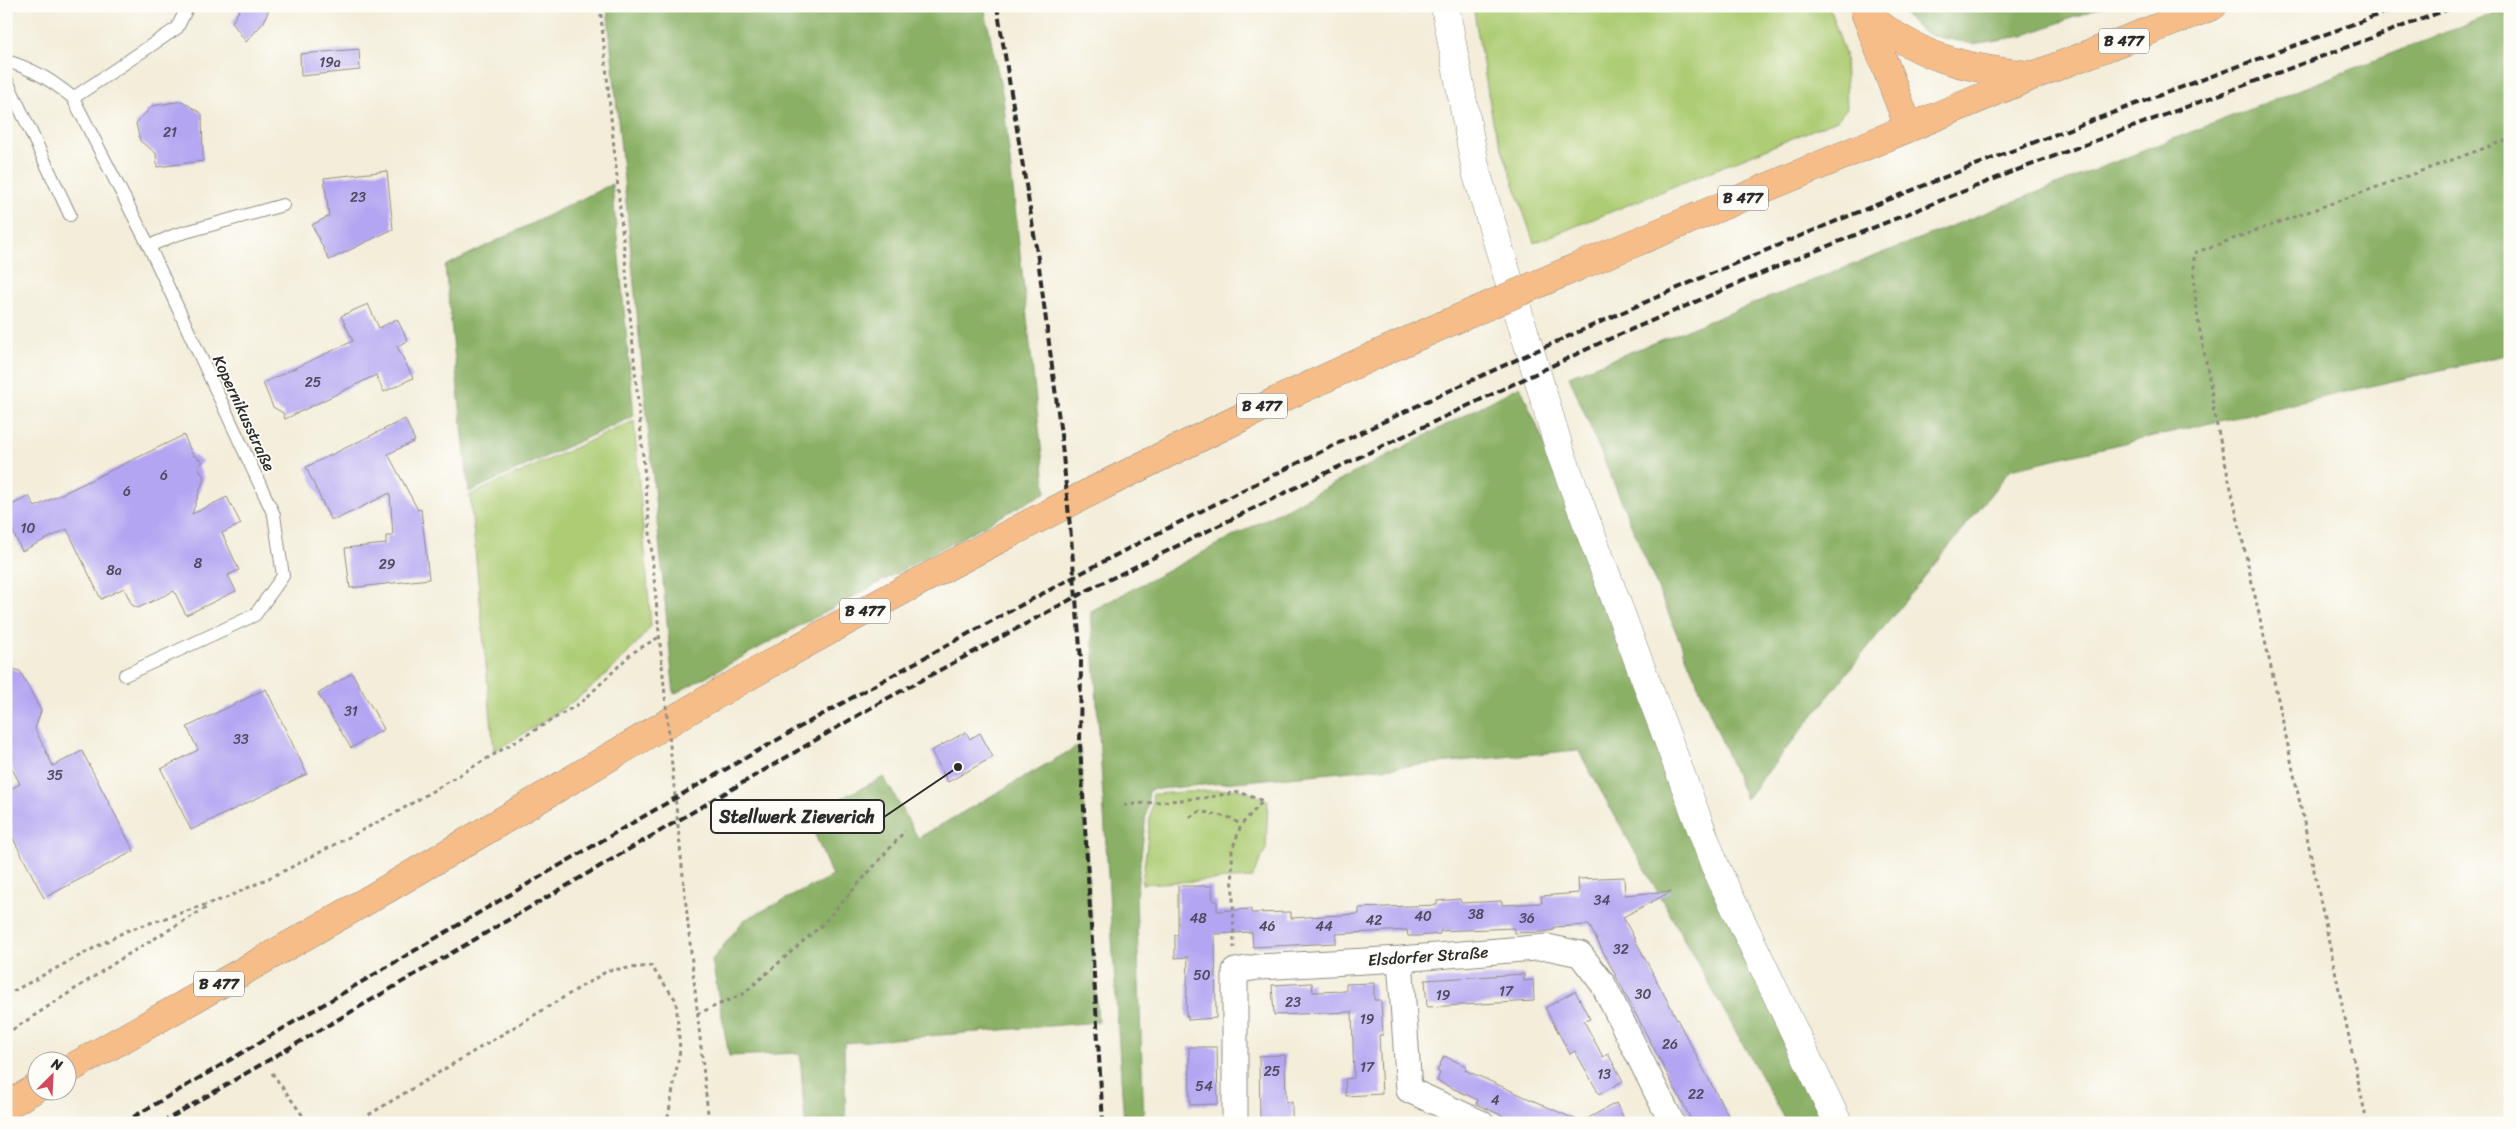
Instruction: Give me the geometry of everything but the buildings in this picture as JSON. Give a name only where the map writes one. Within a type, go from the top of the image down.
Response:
[{"type":"main road","name":"B 477","points":[[78,1064],[371,898],[692,710],[897,593],[1218,428],[1314,381],[1577,267],[2035,75],[2213,6]]},
{"type":"main road","points":[[1864,10],[1888,32],[1917,49],[1950,61],[1991,71],[2035,75]]},
{"type":"main road","points":[[1864,10],[1909,128]]},
{"type":"main road","points":[[6,1088],[28,1082]]},
{"type":"main road","points":[[6,1106],[28,1093]]},
{"type":"street","points":[[1445,6],[1476,171],[1560,451],[1715,866],[1838,1123]]},
{"type":"street","name":"Elsdorfer Straße","points":[[1235,971],[1258,966],[1400,959],[1547,947],[1580,954],[1603,984],[1672,1123]]},
{"type":"street","points":[[1400,959],[1409,1090],[1481,1123]]},
{"type":"street","points":[[1235,971],[1235,1123]]},
{"type":"lane","points":[[73,98],[177,28],[188,6]]},
{"type":"lane","name":"Kopernikusstraße","points":[[6,61],[23,65],[53,81],[73,98],[149,246],[274,515],[283,576],[255,615],[125,675]]},
{"type":"lane","points":[[6,79],[70,215]]},
{"type":"lane","points":[[149,246],[175,235],[283,205]]},
{"type":"path","points":[[600,6],[626,259],[659,637],[708,1123]]},
{"type":"path","points":[[2367,1123],[2280,708],[2213,408],[2210,370],[2200,330],[2194,286],[2194,253],[2510,139]]},
{"type":"path","points":[[6,1034],[127,955],[215,903],[332,847],[550,722],[582,702],[632,653],[659,637]]},
{"type":"path","points":[[1124,805],[1203,798],[1239,792],[1263,801],[1241,825],[1232,850],[1235,971]]},
{"type":"path","points":[[1190,818],[1200,811],[1231,818],[1241,825]]},
{"type":"path","points":[[698,1014],[744,994],[823,924],[905,831]]},
{"type":"path","points":[[6,995],[126,931],[146,923],[215,903]]},
{"type":"path","points":[[355,1123],[609,970],[651,966],[676,1000],[680,1050],[667,1123]]},
{"type":"path","points":[[272,1073],[308,1123]]},
{"type":"green space","points":[[607,6],[984,6],[1003,97],[1046,492],[674,694]]},
{"type":"green space","points":[[1473,6],[1829,6],[1845,54],[1847,108],[1837,120],[1534,243],[1493,122]]},
{"type":"green space","points":[[1896,6],[2104,6],[2023,36],[1973,44],[1924,34]]},
{"type":"green space","points":[[2510,7],[2510,354],[2011,469],[1746,799],[1569,376]]},
{"type":"green space","points":[[612,184],[634,416],[469,492],[445,266]]},
{"type":"green space","points":[[1520,386],[1833,1123],[1787,1123],[1578,750],[1149,790],[1136,896],[1144,1123],[1124,1123],[1091,611]]},
{"type":"green space","points":[[634,421],[651,626],[634,647],[598,682],[559,711],[494,751],[470,495]]},
{"type":"green space","points":[[1080,745],[1098,1022],[844,1043],[846,1123],[805,1123],[800,1053],[729,1056],[712,960],[744,920],[832,876],[807,815],[884,777],[918,838]]},
{"type":"green space","points":[[1238,789],[1268,800],[1266,849],[1252,878],[1142,884],[1153,794]]},
{"type":"railway","points":[[997,6],[1038,259],[1061,435],[1071,537],[1081,660],[1080,745],[1103,1123]]},
{"type":"railway","points":[[123,1123],[561,865],[854,696],[1153,536],[1304,460],[1448,391],[1593,325],[1814,230],[1952,174],[2402,6]]},
{"type":"railway","points":[[161,1123],[879,703],[1090,589],[1309,481],[1600,343],[1788,262],[2009,173],[2457,6]]},
{"type":"place","name":"Stellwerk Zieverich","points":[[958,767]]}]
